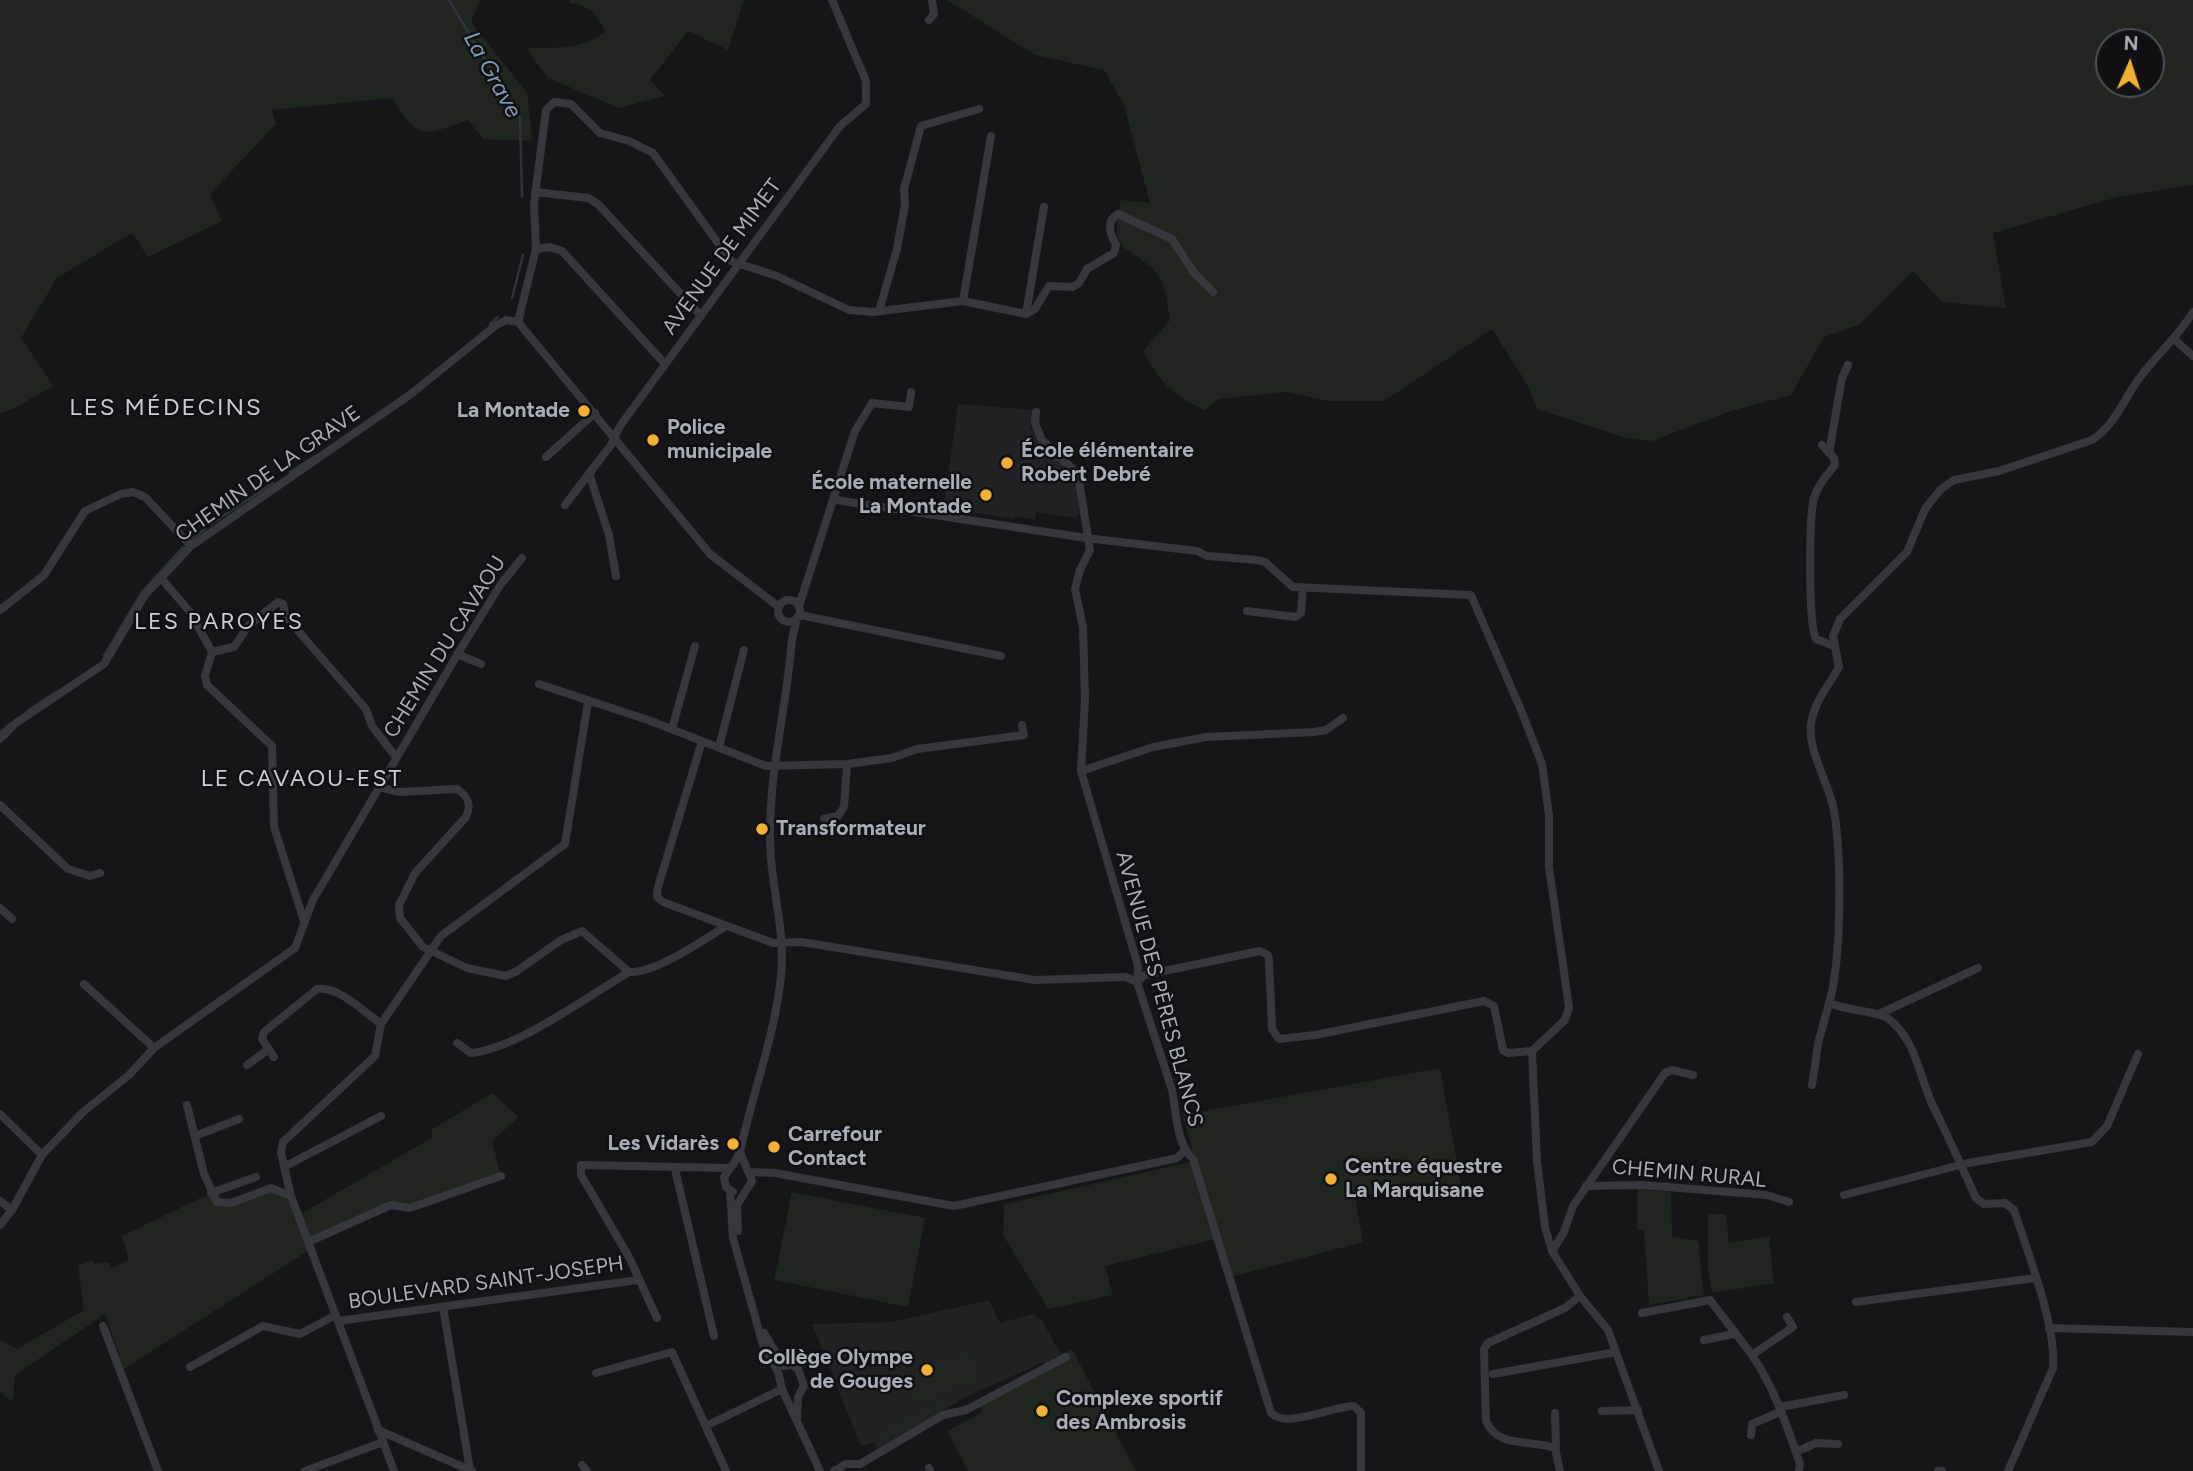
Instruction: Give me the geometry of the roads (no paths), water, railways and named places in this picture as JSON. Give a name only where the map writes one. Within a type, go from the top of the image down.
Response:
[{"type":"street","name":"AVENUE DE MIMET","points":[[615,439],[620,426],[840,126],[866,104],[866,81],[832,0]]},
{"type":"street","points":[[929,20],[934,14],[932,0]]},
{"type":"street","points":[[779,607],[709,554],[518,322],[536,249],[535,192],[547,106],[554,102],[571,104],[600,133],[629,141],[653,153],[732,261],[777,276],[849,310],[879,311],[963,301],[1026,314],[1034,309],[1049,286],[1073,287],[1079,283],[1087,269],[1114,253],[1116,245],[1110,232],[1110,224],[1118,214],[1172,239],[1194,273],[1213,292]]},
{"type":"street","points":[[879,311],[897,249],[905,204],[904,189],[921,127],[979,109]]},
{"type":"street","points":[[963,301],[991,136]]},
{"type":"street","points":[[535,192],[588,198],[598,204],[701,316]]},
{"type":"street","points":[[1026,314],[1044,207]]},
{"type":"street","points":[[536,249],[550,247],[562,251],[665,364]]},
{"type":"street","points":[[1812,1085],[1837,950],[1835,818],[1811,730],[1817,703],[1839,667],[1833,636],[1840,619],[1907,552],[1925,509],[1941,489],[1955,480],[1999,471],[2092,440],[2102,434],[2139,379],[2175,340],[2193,312]]},
{"type":"street","name":"CHEMIN DE LA GRAVE","points":[[0,739],[16,723],[104,664],[145,595],[191,546],[411,394],[495,326],[506,320],[518,322]]},
{"type":"street","points":[[2175,340],[2193,356]]},
{"type":"street","points":[[1829,453],[1842,378],[1848,365]]},
{"type":"street","points":[[724,1177],[740,1152],[780,986],[782,943],[770,840],[774,767],[792,639],[803,594],[836,500],[855,431],[870,404],[906,408],[909,407],[911,392]]},
{"type":"street","name":"AVENUE DES PÈRES BLANCS","points":[[1036,412],[1035,424],[1042,440],[1074,467],[1078,474],[1090,550],[1080,569],[1075,589],[1083,627],[1085,700],[1081,771],[1138,966],[1137,982],[1172,1090],[1172,1106],[1184,1151],[1193,1159],[1271,1413],[1280,1419],[1291,1419],[1354,1406],[1361,1413],[1361,1471]]},
{"type":"street","points":[[546,457],[595,414]]},
{"type":"street","points":[[565,505],[615,439]]},
{"type":"street","points":[[1822,445],[1835,465],[1815,495],[1809,537],[1813,632],[1821,642],[1834,646]]},
{"type":"street","points":[[589,473],[609,535],[616,576]]},
{"type":"street","points":[[0,610],[44,575],[85,511],[121,494],[132,492],[145,498],[191,546]]},
{"type":"street","points":[[702,741],[657,897],[663,902],[773,943],[827,946],[1035,980],[1126,977],[1137,982],[1146,975],[1260,951],[1269,960],[1272,1029],[1279,1039],[1315,1035],[1484,1001],[1494,1006],[1503,1050],[1508,1053],[1532,1051],[1565,1020],[1569,1007],[1549,867],[1546,788],[1542,764],[1471,595],[1303,587],[1284,582],[1265,562],[1257,560],[1086,538],[836,500]]},
{"type":"street","name":"CHEMIN DU CAVAOU","points":[[0,1225],[12,1210],[42,1155],[83,1112],[129,1075],[154,1048],[286,955],[301,938],[304,921],[313,900],[396,757],[501,584],[523,558]]},
{"type":"street","points":[[161,578],[190,612],[212,652],[205,676],[207,685],[272,746],[274,827],[304,921]]},
{"type":"street","points":[[1247,611],[1296,617],[1301,613],[1303,587]]},
{"type":"street","points":[[779,607],[803,594]]},
{"type":"street","points":[[790,600],[799,613]]},
{"type":"street","points":[[212,652],[234,647],[249,625],[278,602],[283,604],[286,618],[366,709],[372,726],[396,757]]},
{"type":"street","points":[[779,607],[779,614],[792,639]]},
{"type":"street","points":[[785,621],[799,613],[1001,656]]},
{"type":"street","points":[[672,729],[695,646]]},
{"type":"street","points":[[719,747],[744,650]]},
{"type":"street","points":[[457,654],[481,664]]},
{"type":"street","points":[[539,684],[774,767],[847,764],[892,758],[917,749],[1024,735],[1022,725]]},
{"type":"street","points":[[394,1471],[291,1196],[284,1167],[283,1142],[375,1056],[381,1024],[441,936],[565,844],[588,702]]},
{"type":"street","points":[[1081,771],[1153,747],[1206,737],[1314,732],[1326,730],[1343,718]]},
{"type":"street","points":[[824,819],[838,816],[844,807],[847,764]]},
{"type":"street","points":[[379,787],[399,792],[449,788],[457,789],[467,798],[469,805],[466,817],[415,873],[399,905],[400,918],[430,952],[467,968],[506,976],[582,930],[629,972],[638,973],[726,926]]},
{"type":"street","points":[[0,805],[68,869],[90,876],[100,873]]},
{"type":"street","points":[[0,908],[12,919]]},
{"type":"street","points":[[1829,1003],[1853,1012],[1879,1014],[1978,968]]},
{"type":"street","points":[[457,1042],[471,1053],[486,1052],[554,1018],[629,972]]},
{"type":"street","points":[[84,984],[99,1002],[110,1007],[154,1048]]},
{"type":"street","points":[[247,1065],[271,1053],[262,1039],[264,1032],[317,989],[326,988],[336,993],[381,1024]]},
{"type":"street","points":[[1879,1014],[1906,1037],[1914,1051],[1932,1104],[1979,1202],[2005,1203],[2014,1210],[2035,1278],[2049,1328],[2054,1353],[2053,1368],[2008,1471]]},
{"type":"street","points":[[1532,1051],[1537,1161],[1552,1251],[1580,1296],[1608,1330],[1659,1471]]},
{"type":"street","points":[[1844,1195],[1961,1167],[2092,1142],[2107,1126],[2138,1054]]},
{"type":"street","points":[[1552,1251],[1586,1186],[1665,1073],[1672,1070],[1693,1075]]},
{"type":"street","points":[[187,1104],[211,1193],[223,1204],[271,1188],[291,1196]]},
{"type":"street","points":[[0,1114],[42,1155]]},
{"type":"street","points":[[284,1167],[381,1116]]},
{"type":"street","points":[[195,1136],[239,1119]]},
{"type":"street","points":[[657,1318],[629,1257],[581,1175],[581,1165],[713,1170],[731,1167],[954,1206],[1177,1158],[1184,1151]]},
{"type":"street","points":[[740,1152],[752,1181],[737,1205],[737,1221],[751,1298]]},
{"type":"street","points":[[675,1169],[714,1336]]},
{"type":"street","points":[[713,1170],[724,1177],[730,1191],[733,1238],[756,1315],[781,1369],[784,1392],[820,1471]]},
{"type":"street","points":[[308,1242],[391,1205],[410,1208],[501,1176]]},
{"type":"street","points":[[211,1193],[256,1177]]},
{"type":"street","name":"CHEMIN RURAL","points":[[1586,1186],[1629,1185],[1759,1195],[1789,1202]]},
{"type":"street","points":[[730,1191],[743,1192]]},
{"type":"street","points":[[0,1201],[12,1210]]},
{"type":"street","points":[[1856,1302],[2035,1278]]},
{"type":"street","name":"BOULEVARD SAINT-JOSEPH","points":[[337,1318],[443,1307],[638,1280]]},
{"type":"street","points":[[1556,1450],[1538,1444],[1502,1440],[1489,1429],[1486,1421],[1483,1349],[1500,1337],[1565,1308],[1580,1296]]},
{"type":"street","points":[[1642,1313],[1710,1300],[1767,1377],[1796,1452],[1799,1471]]},
{"type":"street","points":[[443,1307],[471,1470]]},
{"type":"street","points":[[1752,1355],[1793,1326],[1787,1317]]},
{"type":"street","points":[[190,1367],[263,1326],[300,1334],[337,1318]]},
{"type":"street","points":[[103,1326],[158,1471]]},
{"type":"street","points":[[2049,1328],[2193,1332]]},
{"type":"street","points":[[1703,1340],[1734,1334]]},
{"type":"street","points":[[596,1373],[672,1352],[708,1425],[726,1471]]},
{"type":"street","points":[[1493,1374],[1616,1352]]},
{"type":"street","points":[[834,1471],[846,1464],[860,1464],[943,1415],[966,1410],[1066,1357]]},
{"type":"street","points":[[781,1369],[794,1367],[802,1377],[804,1390],[798,1397],[797,1418]]},
{"type":"street","points":[[708,1425],[784,1392],[798,1397]]},
{"type":"street","points":[[1751,1435],[1752,1424],[1781,1409],[1844,1395]]},
{"type":"street","points":[[1602,1411],[1638,1410]]},
{"type":"street","points":[[1555,1413],[1556,1450],[1560,1471]]},
{"type":"street","points":[[379,1430],[471,1470]]},
{"type":"street","points":[[305,1471],[383,1442]]},
{"type":"street","points":[[1796,1452],[1816,1443],[1838,1444]]},
{"type":"waterway","name":"La Grave","points":[[449,0],[520,118],[522,197]]},
{"type":"waterway","name":"La Grave","points":[[512,298],[523,255]]},
{"type":"waterway","name":"La Grave","points":[[490,324],[498,317]]},
{"type":"waterway","name":"La Grave","points":[[290,472],[315,456]]},
{"type":"waterway","name":"La Grave","points":[[211,524],[273,483]]},
{"type":"waterway","name":"La Grave","points":[[192,539],[205,529]]},
{"type":"waterway","name":"La Grave","points":[[104,656],[142,592],[183,547]]},
{"type":"waterway","name":"La Grave","points":[[27,711],[56,692]]},
{"type":"waterway","name":"La Grave","points":[[0,732],[10,724]]},
{"type":"place","name":"La Montade","points":[[584,411]]},
{"type":"place","name":"Police municipale","points":[[653,440]]},
{"type":"place","name":"École élémentaire Robert Debré","points":[[1007,463]]},
{"type":"place","name":"École maternelle La Montade","points":[[986,495]]},
{"type":"place","name":"Transformateur","points":[[762,829]]},
{"type":"place","name":"Les Vidarès","points":[[733,1144]]},
{"type":"place","name":"Carrefour Contact","points":[[774,1147]]},
{"type":"place","name":"Centre équestre La Marquisane","points":[[1331,1179]]},
{"type":"place","name":"Collège Olympe de Gouges","points":[[927,1370]]},
{"type":"place","name":"Complexe sportif des Ambrosis","points":[[1042,1411]]},
{"type":"district","name":"LES MÉDECINS","points":[[166,408]]},
{"type":"district","name":"LES PAROYES","points":[[219,622]]},
{"type":"district","name":"LE CAVAOU-EST","points":[[302,779]]}]
